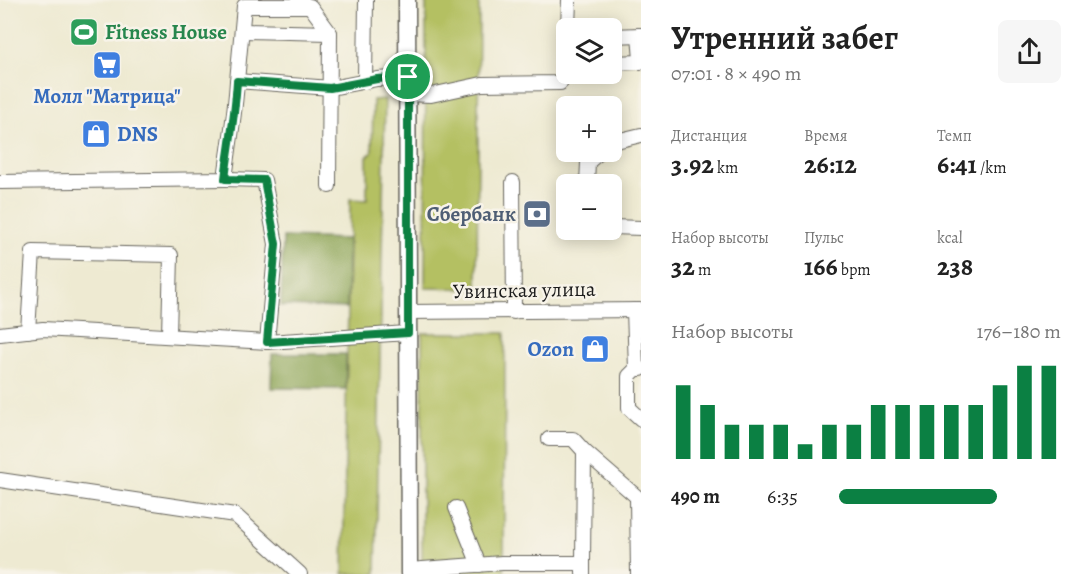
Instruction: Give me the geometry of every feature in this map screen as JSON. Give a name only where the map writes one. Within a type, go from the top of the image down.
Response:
[{"type":"main road","points":[[407,0],[409,572]]},
{"type":"street","points":[[365,82],[366,0]]},
{"type":"street","points":[[568,18],[569,0]]},
{"type":"street","points":[[225,179],[228,148],[236,114],[244,6],[308,3],[330,33],[329,186]]},
{"type":"street","points":[[242,31],[330,33]]},
{"type":"street","points":[[622,36],[640,35],[641,61],[622,62]]},
{"type":"street","points":[[237,81],[330,88],[377,79],[408,77]]},
{"type":"street","points":[[407,94],[431,95],[482,84],[556,83]]},
{"type":"street","points":[[622,140],[641,135]]},
{"type":"street","points":[[0,182],[264,180],[276,244],[267,342]]},
{"type":"street","points":[[513,182],[514,312]]},
{"type":"street","points":[[622,227],[641,228]]},
{"type":"street","points":[[28,331],[33,252],[171,255],[169,335]]},
{"type":"street","points":[[638,310],[639,369],[628,376],[629,408],[641,419]]},
{"type":"street","name":"Увинская улица","points":[[408,312],[638,310]]},
{"type":"street","points":[[0,334],[43,329],[267,342],[408,333]]},
{"type":"street","points":[[549,439],[573,439],[638,497],[638,574]]},
{"type":"street","points":[[409,572],[449,571],[479,565],[583,568],[584,451]]},
{"type":"street","points":[[0,480],[235,514],[300,574]]},
{"type":"street","points":[[456,508],[479,565]]},
{"type":"green space","points":[[426,0],[479,0],[477,289],[425,288]]},
{"type":"green space","points":[[385,99],[376,574],[343,574],[350,199],[367,200],[367,156],[372,153],[373,100]]},
{"type":"green space","points":[[283,237],[348,239],[347,308],[281,306]]},
{"type":"green space","points":[[422,333],[505,333],[504,574],[422,574]]},
{"type":"green space","points":[[272,354],[346,354],[346,389],[271,388]]},
{"type":"place","name":"Fitness House","points":[[84,32]]},
{"type":"place","name":"Молл \"Матрица\"","points":[[107,65]]},
{"type":"place","name":"DNS","points":[[96,134]]},
{"type":"place","name":"Сбербанк","points":[[537,214]]},
{"type":"place","name":"Ozon","points":[[595,349]]},
{"type":"route","points":[[408,77],[408,333],[267,342],[276,244],[271,207],[264,180],[225,179],[228,148],[236,114],[237,81],[330,88],[377,79],[408,77]]}]
